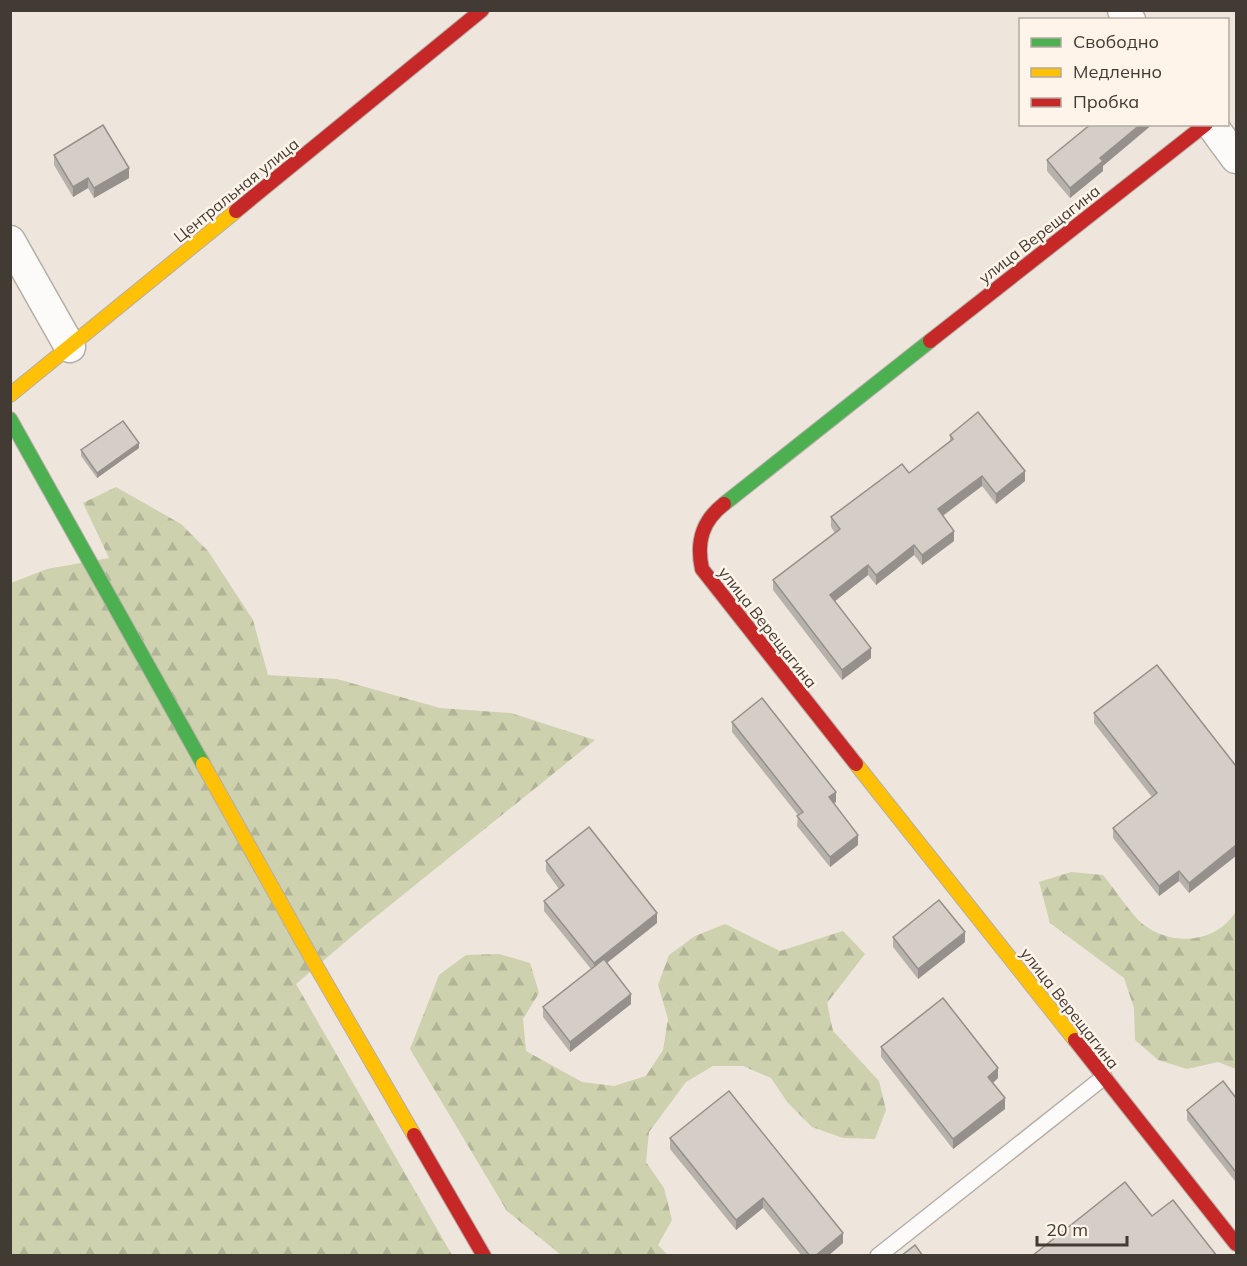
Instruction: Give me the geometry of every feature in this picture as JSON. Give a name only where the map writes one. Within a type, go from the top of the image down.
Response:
[{"type":"street","name":"Центральная улица","points":[[10,395],[482,10]]},
{"type":"street","name":"улица Верещагина","points":[[1203,126],[716,510],[705,524],[699,538],[698,554],[702,569],[1236,1244]]},
{"type":"street","points":[[1212,126],[1236,158]]},
{"type":"street","points":[[10,241],[70,347]]},
{"type":"street","points":[[10,419],[316,966],[484,1256]]},
{"type":"lane","points":[[878,1256],[1104,1077]]},
{"type":"green space","points":[[116,487],[181,524],[208,551],[253,620],[268,675],[337,679],[440,708],[511,713],[595,740],[296,984],[452,1255],[11,1256],[11,583],[47,569],[109,558],[83,503]]},
{"type":"green space","points":[[1071,872],[1103,875],[1139,921],[1168,937],[1181,939],[1206,935],[1218,930],[1228,922],[1236,911],[1236,1069],[1218,1062],[1187,1069],[1158,1060],[1135,1040],[1134,1008],[1124,978],[1050,923],[1039,882]]},
{"type":"green space","points":[[725,924],[780,951],[843,931],[865,954],[827,1003],[833,1031],[879,1081],[886,1110],[875,1139],[843,1138],[812,1127],[788,1103],[771,1078],[743,1066],[713,1066],[686,1082],[649,1132],[646,1162],[664,1188],[672,1220],[658,1245],[668,1255],[561,1255],[507,1211],[410,1049],[439,975],[466,955],[499,954],[530,963],[539,993],[523,1019],[526,1051],[582,1082],[614,1086],[646,1076],[663,1050],[668,1019],[658,985],[669,955],[695,936]]},
{"type":"building","points":[[103,125],[129,168],[94,188],[88,178],[73,187],[54,155]]},
{"type":"building","points":[[1089,126],[1139,126],[1100,158],[1103,161],[1070,188],[1047,160]]},
{"type":"building","points":[[978,412],[1025,471],[996,494],[982,476],[938,509],[954,531],[922,555],[914,545],[876,575],[868,565],[830,595],[871,648],[842,670],[773,580],[840,529],[831,517],[902,464],[909,473],[953,439],[950,435]]},
{"type":"building","points":[[123,421],[139,443],[97,473],[81,450]]},
{"type":"building","points":[[1157,665],[1236,766],[1236,845],[1189,883],[1179,871],[1159,886],[1113,828],[1157,793],[1094,713]]},
{"type":"building","points":[[762,698],[836,792],[829,797],[858,835],[830,857],[797,816],[803,812],[732,722]]},
{"type":"building","points":[[589,827],[657,913],[594,963],[544,901],[564,885],[546,861]]},
{"type":"building","points":[[939,900],[965,932],[918,969],[893,937]]},
{"type":"building","points":[[604,959],[631,994],[570,1042],[543,1007]]},
{"type":"building","points":[[943,998],[998,1068],[988,1077],[1005,1098],[953,1139],[881,1047]]},
{"type":"building","points":[[1223,1081],[1236,1098],[1235,1171],[1187,1110]]},
{"type":"building","points":[[729,1091],[843,1233],[815,1256],[810,1256],[763,1198],[736,1220],[670,1138]]},
{"type":"building","points":[[1125,1182],[1152,1216],[1173,1200],[1217,1256],[1032,1256]]},
{"type":"building","points":[[915,1245],[923,1256],[901,1256]]},
{"type":"traffic: fast","points":[[724,504],[930,341]]},
{"type":"traffic: fast","points":[[10,419],[203,764]]},
{"type":"traffic: slow","points":[[10,395],[236,211]]},
{"type":"traffic: slow","points":[[203,764],[414,1135]]},
{"type":"traffic: slow","points":[[856,764],[1075,1040]]},
{"type":"traffic: jam","points":[[236,211],[482,10]]},
{"type":"traffic: jam","points":[[930,341],[1203,126]]},
{"type":"traffic: jam","points":[[724,504],[710,518],[702,533],[700,550],[702,569],[856,764]]},
{"type":"traffic: jam","points":[[1075,1040],[1236,1244]]},
{"type":"traffic: jam","points":[[414,1135],[484,1256]]}]
